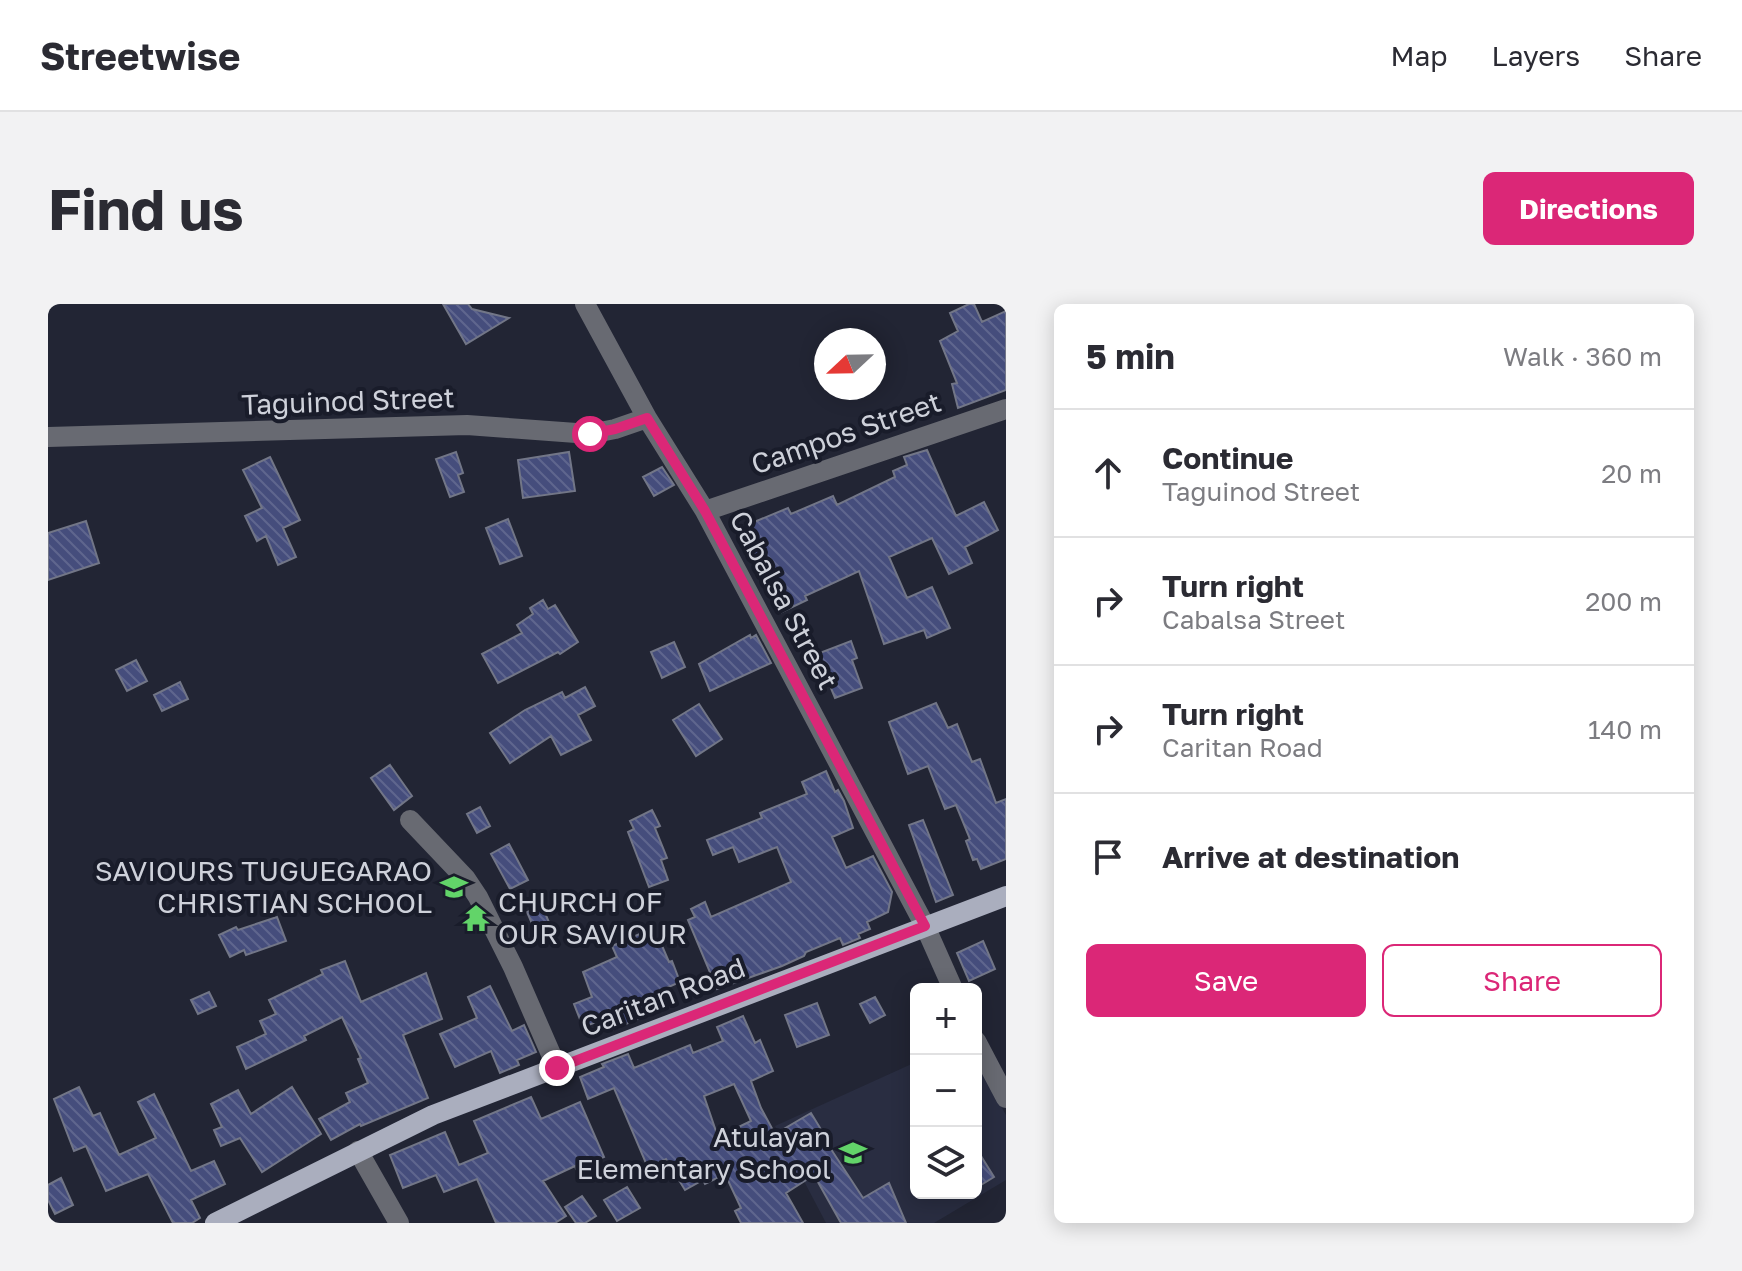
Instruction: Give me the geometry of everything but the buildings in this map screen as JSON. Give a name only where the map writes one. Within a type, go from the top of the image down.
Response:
[{"type":"main road","name":"Caritan Road","points":[[215,1223],[433,1115],[1006,896]]},
{"type":"street","name":"Cabalsa Street","points":[[585,304],[647,418],[705,511],[925,926],[950,983]]},
{"type":"street","name":"Campos Street","points":[[705,511],[1006,409]]},
{"type":"street","name":"Taguinod Street","points":[[48,437],[467,425],[590,434],[647,418]]},
{"type":"street","points":[[410,820],[466,879],[478,897],[513,967],[557,1068]]},
{"type":"street","points":[[982,1052],[1006,1098]]},
{"type":"street","points":[[358,1151],[399,1223]]},
{"type":"shaded area","name":"Atulayan Elementary School","points":[[910,1065],[910,1199],[974,1199],[934,1223],[826,1223],[775,1126]]},
{"type":"shaded area","name":"Atulayan Elementary School","points":[[982,1073],[1006,1115],[1006,1180],[982,1194]]},
{"type":"place","name":"SAVIOURS TUGUEGARAO CHRISTIAN SCHOOL","points":[[454,887]]},
{"type":"place","name":"CHURCH OF OUR SAVIOUR","points":[[476,918]]},
{"type":"place","name":"Atulayan Elementary School","points":[[853,1153]]},
{"type":"route","points":[[557,1068],[925,926],[705,511],[647,418],[590,434]]}]
